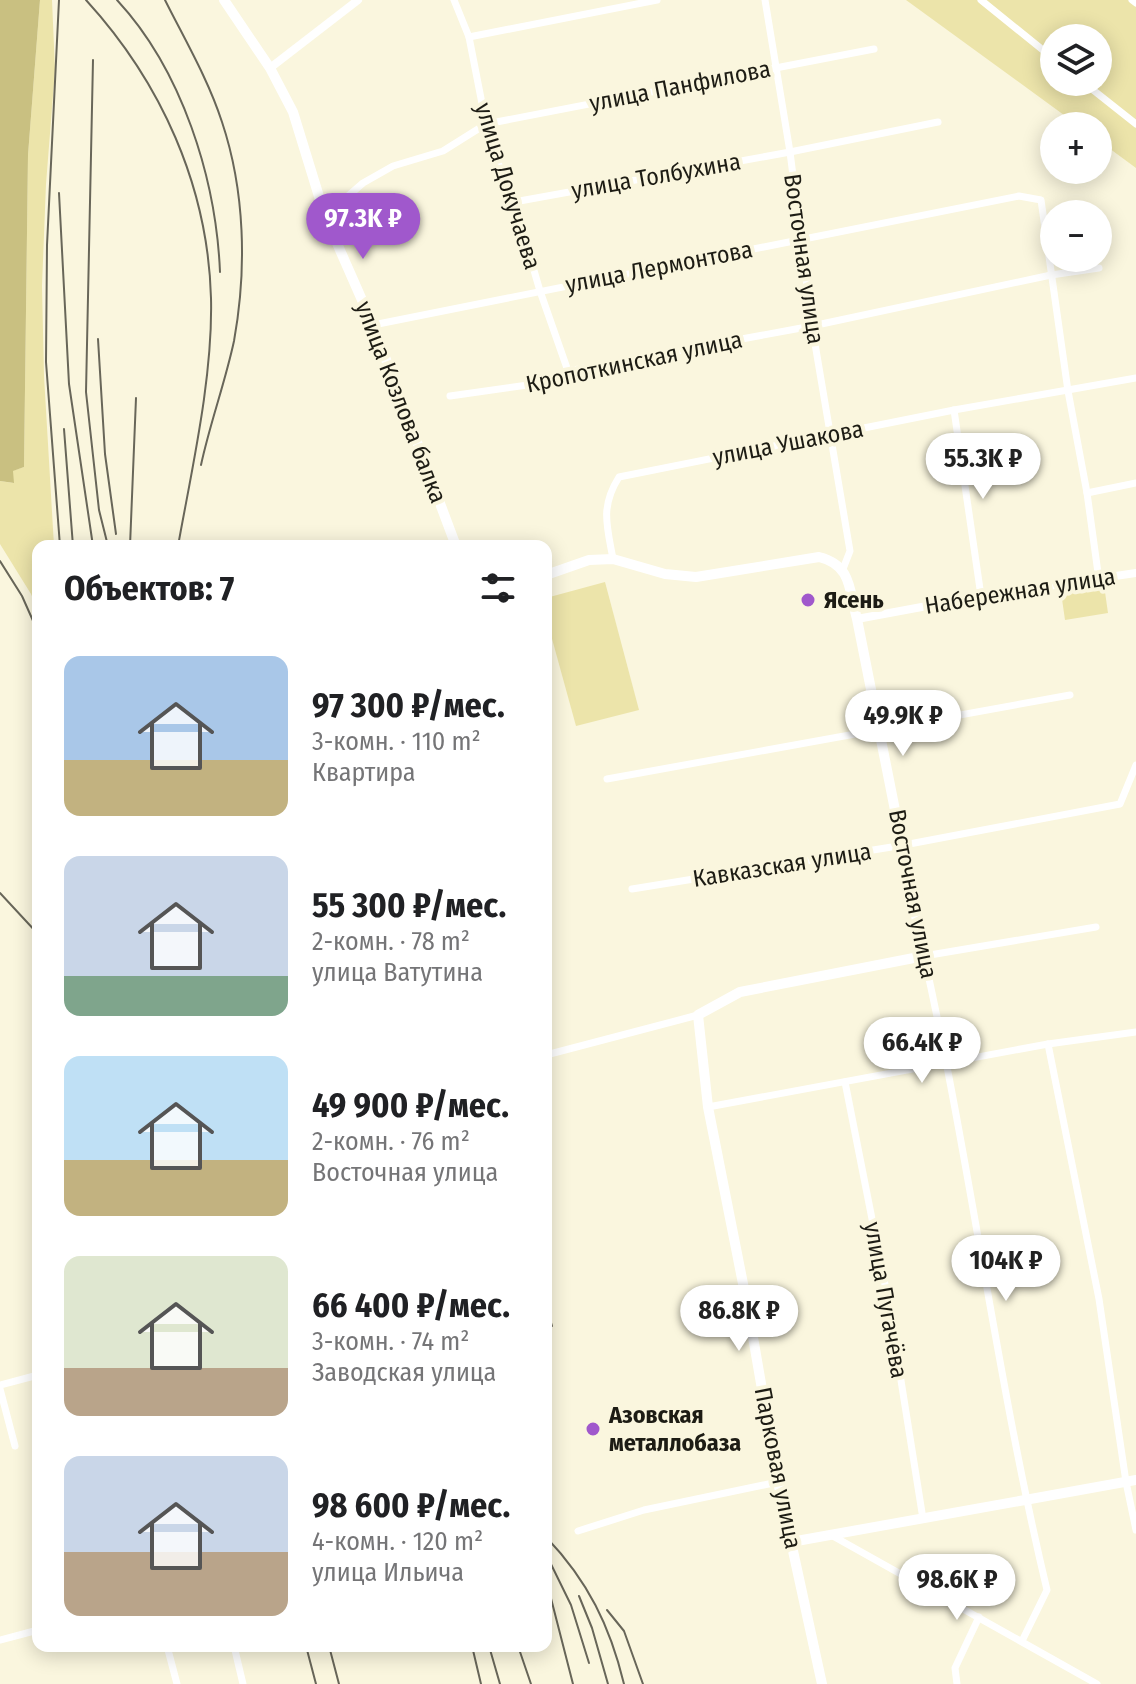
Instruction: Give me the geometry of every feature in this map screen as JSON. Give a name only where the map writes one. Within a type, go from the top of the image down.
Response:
[{"type":"main road","name":"улица Козлова балка","points":[[224,0],[270,68],[300,130],[325,216],[373,325],[454,540]]},
{"type":"main road","points":[[552,573],[589,560],[613,559],[665,574],[696,577],[819,557],[835,561],[843,569]]},
{"type":"main road","name":"Восточная улица","points":[[843,569],[857,619],[924,956]]},
{"type":"main road","points":[[698,1015],[740,992],[924,956]]},
{"type":"main road","name":"Парковая улица","points":[[698,1015],[708,1107],[778,1482],[822,1684]]},
{"type":"main road","points":[[791,1542],[1131,1481]]},
{"type":"street","points":[[270,68],[358,0]]},
{"type":"street","name":"улица Докучаева","points":[[454,0],[469,37],[486,124],[568,371]]},
{"type":"street","points":[[469,37],[657,0]]},
{"type":"street","name":"Восточная улица","points":[[765,0],[790,152],[812,326],[850,551],[843,569]]},
{"type":"street","points":[[981,0],[1040,48]]},
{"type":"street","name":"улица Панфилова","points":[[486,124],[874,49]]},
{"type":"street","points":[[1101,96],[1136,124]]},
{"type":"street","name":"улица Толбухина","points":[[514,202],[938,122]]},
{"type":"street","points":[[325,216],[363,183],[393,166],[443,151],[486,124]]},
{"type":"street","name":"улица Лермонтова","points":[[373,325],[1019,196],[1041,200],[1051,275]]},
{"type":"street","name":"Кропоткинская улица","points":[[450,396],[556,381],[568,371],[812,326],[1072,272]]},
{"type":"street","points":[[1051,275],[1099,580]]},
{"type":"street","name":"улица Ушакова","points":[[613,559],[606,520],[609,493],[619,477],[954,410],[1136,378]]},
{"type":"street","points":[[954,410],[981,596]]},
{"type":"street","points":[[1087,493],[1136,483]]},
{"type":"street","name":"Набережная улица","points":[[857,619],[981,596],[1136,573]]},
{"type":"street","points":[[607,779],[1070,695]]},
{"type":"street","name":"Кавказская улица","points":[[632,889],[904,845],[1120,804],[1136,765]]},
{"type":"street","points":[[924,956],[1096,927]]},
{"type":"street","name":"Восточная улица","points":[[924,956],[948,1064],[1025,1500],[1047,1590],[1022,1641]]},
{"type":"street","points":[[552,1053],[698,1015]]},
{"type":"street","points":[[708,1107],[1048,1044],[1136,1032]]},
{"type":"street","points":[[1048,1044],[1099,1299],[1131,1481],[1136,1530]]},
{"type":"street","name":"улица Пугачёва","points":[[845,1082],[889,1305],[923,1519]]},
{"type":"street","points":[[15,1446],[0,1387],[32,1377]]},
{"type":"street","points":[[578,1531],[644,1510],[778,1482]]},
{"type":"street","points":[[831,1535],[1093,1683]]},
{"type":"street","points":[[957,1684],[955,1668],[979,1617]]},
{"type":"street","points":[[0,1640],[32,1632]]},
{"type":"street","points":[[169,1652],[177,1684]]},
{"type":"street","points":[[235,1652],[243,1684]]},
{"type":"shaded area","points":[[0,0],[40,0],[28,155],[24,467],[13,471],[14,483],[0,481]]},
{"type":"shaded area","points":[[40,0],[52,0],[55,70],[42,286],[54,540],[32,540],[32,596],[0,544],[0,481],[13,483],[12,471],[24,467],[28,155]]},
{"type":"shaded area","points":[[906,0],[1136,0],[1136,168],[1112,150],[1112,112],[1060,112]]},
{"type":"shaded area","points":[[605,582],[639,710],[576,726],[552,639],[552,596]]},
{"type":"shaded area","points":[[1104,585],[1108,613],[1065,620],[1061,592]]},
{"type":"railway","points":[[59,0],[47,245],[46,362],[60,540]]},
{"type":"railway","points":[[86,0],[137,65],[176,138],[201,216],[208,256],[211,298],[209,359],[179,540]]},
{"type":"railway","points":[[117,0],[160,59],[191,127],[211,200],[220,272]]},
{"type":"railway","points":[[165,0],[203,75],[222,122],[230,148],[242,230],[241,286],[234,341],[201,465]]},
{"type":"railway","points":[[93,60],[86,392],[99,510],[106,540]]},
{"type":"railway","points":[[59,193],[69,384],[92,540]]},
{"type":"railway","points":[[98,339],[105,454],[116,534]]},
{"type":"railway","points":[[130,540],[136,398]]},
{"type":"railway","points":[[64,429],[73,540]]},
{"type":"railway","points":[[0,561],[32,618]]},
{"type":"railway","points":[[0,893],[32,928]]},
{"type":"railway","points":[[552,1544],[574,1570],[596,1605],[624,1684]]},
{"type":"railway","points":[[552,1566],[571,1605],[589,1663]]},
{"type":"railway","points":[[579,1596],[608,1684]]},
{"type":"railway","points":[[552,1602],[573,1684]]},
{"type":"railway","points":[[607,1610],[624,1631],[643,1684]]},
{"type":"railway","points":[[308,1652],[316,1684]]},
{"type":"railway","points":[[331,1652],[339,1684]]},
{"type":"railway","points":[[473,1652],[481,1684]]},
{"type":"railway","points":[[491,1652],[500,1684]]},
{"type":"railway","points":[[520,1652],[531,1684]]},
{"type":"place","name":"Ясень","points":[[808,600]]},
{"type":"place","name":"Азовская металлобаза","points":[[593,1429]]}]
